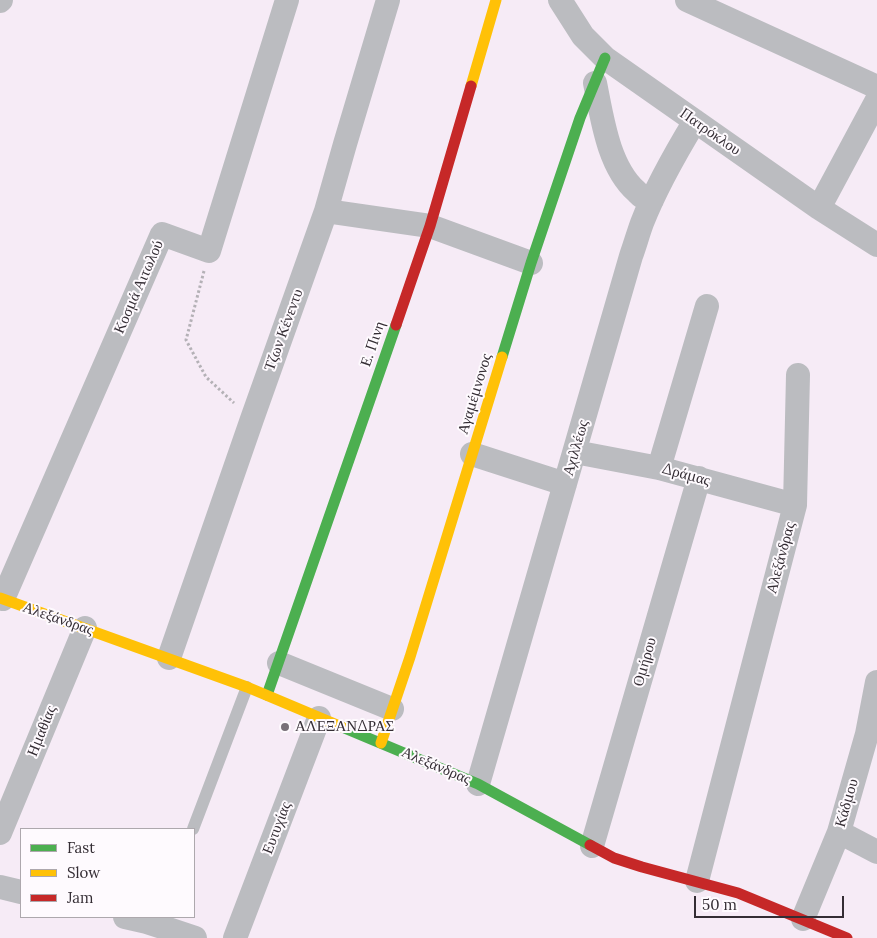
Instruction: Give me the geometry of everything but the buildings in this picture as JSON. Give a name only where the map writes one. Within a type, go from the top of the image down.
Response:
[{"type":"street","points":[[209,252],[287,0]]},
{"type":"street","name":"Τζων Κένεντυ","points":[[170,658],[326,211],[388,0]]},
{"type":"street","name":"Ε. Πινη","points":[[268,695],[430,226],[496,0]]},
{"type":"street","name":"Πατρόκλου","points":[[560,0],[583,36],[604,58],[819,208],[877,245]]},
{"type":"street","points":[[687,0],[877,87]]},
{"type":"street","name":"Αγαμέμνονος","points":[[381,742],[410,657],[531,263],[580,118],[604,58]]},
{"type":"street","points":[[594,83],[603,125],[615,161],[628,184],[646,200],[652,200]]},
{"type":"street","points":[[819,208],[877,100]]},
{"type":"street","name":"Αχιλλέως","points":[[478,784],[631,256],[652,200],[695,121]]},
{"type":"street","points":[[326,211],[430,226],[531,263]]},
{"type":"street","name":"Κοσμά Αιτωλού","points":[[1,599],[162,234],[209,252]]},
{"type":"street","points":[[660,468],[707,306]]},
{"type":"street","name":"Αλεξάνδρας","points":[[697,881],[795,505],[798,375]]},
{"type":"street","name":"Δράμας","points":[[575,452],[660,468],[795,505]]},
{"type":"street","points":[[472,454],[565,484]]},
{"type":"street","name":"Ομήρου","points":[[592,846],[699,478]]},
{"type":"street","name":"Αλεξάνδρας","points":[[1,599],[170,658],[268,695],[319,718],[381,742],[478,784],[614,858],[738,893],[840,937]]},
{"type":"street","name":"Ημαθίας","points":[[0,833],[85,628]]},
{"type":"street","points":[[278,663],[392,709]]},
{"type":"street","name":"Κάδμου","points":[[803,920],[839,832],[872,736],[877,682]]},
{"type":"street","name":"Ευτυχίας","points":[[235,938],[319,718]]},
{"type":"street","points":[[839,832],[877,852]]},
{"type":"street","points":[[0,887],[20,892]]},
{"type":"street","points":[[133,918],[158,921],[195,938]]},
{"type":"lane","points":[[193,828],[246,687]]},
{"type":"path","points":[[209,252],[186,340],[206,377],[252,419]]},
{"type":"traffic: fast","points":[[502,357],[531,263],[580,118],[605,58]]},
{"type":"traffic: fast","points":[[267,695],[396,325]]},
{"type":"traffic: fast","points":[[342,727],[478,784],[590,845]]},
{"type":"traffic: slow","points":[[471,86],[496,0]]},
{"type":"traffic: slow","points":[[381,743],[410,657],[502,357]]},
{"type":"traffic: slow","points":[[0,598],[247,687],[342,727]]},
{"type":"traffic: jam","points":[[396,325],[430,226],[471,86]]},
{"type":"traffic: jam","points":[[590,845],[614,858],[738,893],[847,938]]},
{"type":"place","name":"ΑΛΕΞΑΝΔΡΑΣ","points":[[285,727]]}]
